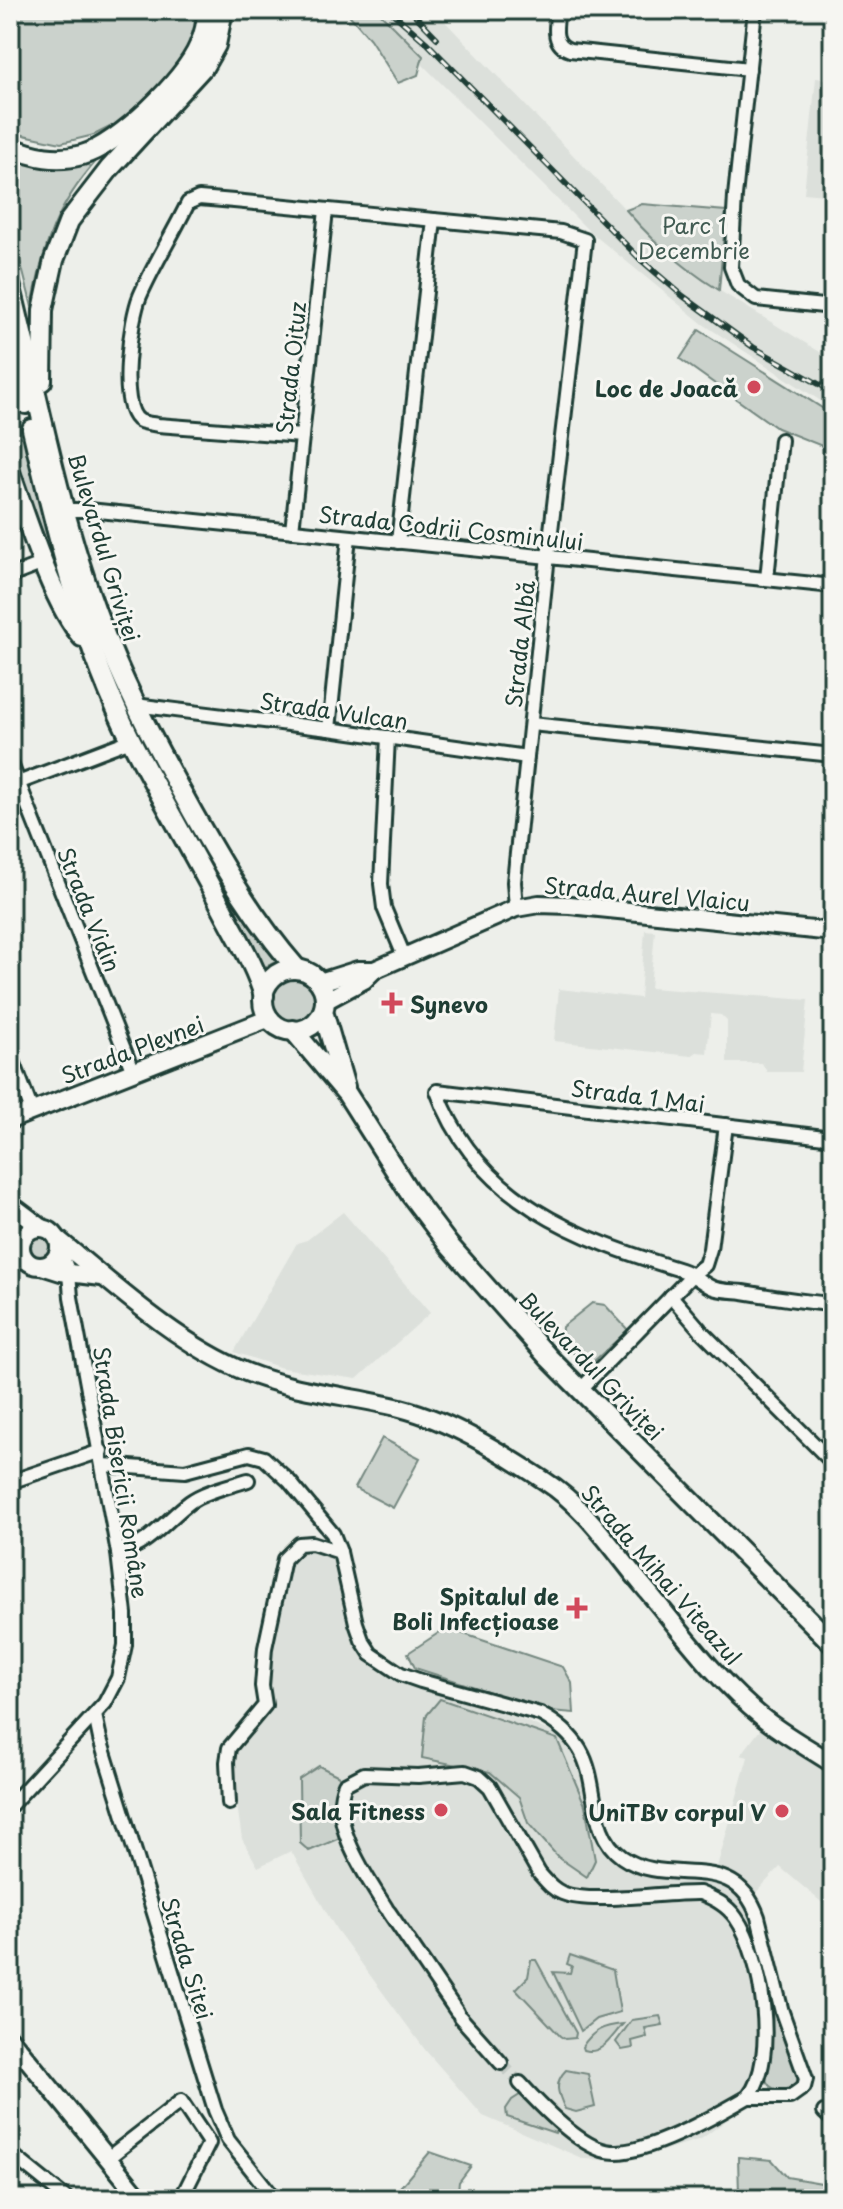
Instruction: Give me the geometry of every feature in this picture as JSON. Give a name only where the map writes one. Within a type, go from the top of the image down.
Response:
[{"type":"main road","points":[[10,147],[37,157],[64,158],[82,155],[111,142],[142,116],[188,65],[199,48],[207,10]]},
{"type":"main road","points":[[45,432],[41,337],[49,282],[61,239],[79,206],[110,168],[190,83],[211,56],[221,30],[223,10]]},
{"type":"main road","name":"Bulevardul Griviței","points":[[10,284],[65,510],[106,640],[135,705],[237,890],[263,929],[297,969]]},
{"type":"main road","name":"Bulevardul Griviței","points":[[10,338],[59,545],[89,646],[131,740],[240,942],[264,996]]},
{"type":"main road","name":"Bulevardul Griviței","points":[[10,472],[44,563],[77,632],[89,646]]},
{"type":"main road","points":[[297,969],[310,973],[320,982],[324,1006],[311,1026],[293,1030],[279,1027],[270,1018],[264,1007],[264,996],[272,979],[288,970],[297,969]]},
{"type":"main road","name":"Bulevardul Griviței","points":[[324,1006],[347,1094]]},
{"type":"main road","name":"Bulevardul Griviței","points":[[293,1030],[347,1094],[411,1195],[448,1244],[518,1325],[833,1644]]},
{"type":"street","points":[[558,10],[556,32],[558,43],[563,48],[749,69]]},
{"type":"street","points":[[755,10],[729,257],[733,276],[744,292],[756,299],[833,307]]},
{"type":"street","points":[[302,436],[158,425],[139,421],[129,401],[130,340],[140,295],[188,203],[199,198],[434,220],[398,542]]},
{"type":"street","name":"Strada Oituz","points":[[292,531],[326,210]]},
{"type":"street","name":"Strada Albă","points":[[434,220],[561,232],[585,240],[514,882],[516,908]]},
{"type":"street","points":[[767,579],[781,440]]},
{"type":"street","name":"Strada Codrii Cosminului","points":[[65,510],[833,586]]},
{"type":"street","points":[[329,729],[349,537]]},
{"type":"street","points":[[10,576],[44,563]]},
{"type":"street","name":"Strada Vulcan","points":[[135,705],[527,757]]},
{"type":"street","points":[[531,724],[833,755]]},
{"type":"street","points":[[388,737],[381,884],[384,908],[404,956]]},
{"type":"street","points":[[14,785],[131,740]]},
{"type":"street","name":"Strada Vidin","points":[[10,761],[14,785],[133,1072]]},
{"type":"street","name":"Strada Aurel Vlaicu","points":[[324,1006],[374,970],[516,908],[539,904],[833,932]]},
{"type":"street","name":"Strada Aurel Vlaicu","points":[[320,982],[358,970],[374,970]]},
{"type":"street","name":"Strada Plevnei","points":[[10,1120],[270,1018]]},
{"type":"street","points":[[10,1053],[32,1111]]},
{"type":"street","name":"Strada 1 Mai","points":[[693,1274],[620,1252],[550,1220],[513,1196],[484,1169],[458,1138],[437,1091],[833,1138]]},
{"type":"street","points":[[580,1390],[705,1265],[710,1249],[726,1125]]},
{"type":"street","points":[[10,1204],[42,1228],[52,1231],[59,1245],[54,1261],[27,1261]]},
{"type":"street","points":[[10,1215],[27,1261],[64,1285],[71,1296],[83,1283],[101,1277]]},
{"type":"street","points":[[27,1261],[27,1233],[42,1228]]},
{"type":"street","name":"Strada Mihai Viteazul","points":[[59,1245],[196,1345],[225,1362],[275,1381],[401,1408],[424,1416],[475,1440],[545,1481],[567,1496],[586,1516],[737,1694],[761,1717],[833,1763]]},
{"type":"street","name":"Strada Bisericii Române","points":[[10,1806],[95,1715],[118,1678],[125,1645],[118,1553],[69,1273],[59,1245]]},
{"type":"street","name":"Strada Mihai Viteazul","points":[[27,1261],[69,1273],[101,1277]]},
{"type":"street","points":[[693,1274],[712,1288],[833,1304]]},
{"type":"street","points":[[671,1296],[702,1332],[833,1463]]},
{"type":"street","points":[[10,1482],[101,1451]]},
{"type":"street","points":[[103,1465],[185,1471],[256,1454],[289,1481],[327,1525],[340,1552],[356,1623],[371,1654],[411,1678],[540,1714],[558,1724],[581,1752],[588,1769],[600,1829],[609,1846],[629,1861],[651,1869],[715,1874],[731,1879],[744,1889],[753,1901],[782,2012],[806,2079],[804,2087],[790,2097],[748,2097]]},
{"type":"street","points":[[118,1553],[133,1549],[157,1533],[191,1501],[248,1480]]},
{"type":"street","points":[[229,1803],[229,1748],[265,1705],[262,1686],[265,1648],[284,1559],[299,1544],[312,1543],[340,1552]]},
{"type":"street","name":"Strada Sitei","points":[[95,1715],[215,2110],[228,2140],[275,2199]]},
{"type":"street","points":[[501,2063],[459,2015],[359,1864],[340,1808],[340,1794],[345,1784],[354,1777],[364,1774],[409,1776],[465,1772],[479,1777],[490,1787],[549,1886],[577,1898],[700,1893],[727,1907],[744,1932],[765,2014],[765,2040],[759,2077],[756,2088],[748,2097],[650,2145],[609,2152],[586,2143],[520,2083]]},
{"type":"street","points":[[10,2038],[141,2199]]},
{"type":"street","points":[[10,2065],[23,2053]]},
{"type":"street","points":[[108,2158],[181,2101],[209,2143],[181,2199]]},
{"type":"street","points":[[10,2153],[67,2199]]},
{"type":"shaded area","points":[[368,10],[434,10],[666,252],[694,275],[833,360],[833,409],[703,324],[588,230]]},
{"type":"shaded area","points":[[816,78],[833,80],[833,196],[804,193]]},
{"type":"shaded area","points":[[645,930],[655,931],[650,988],[808,1000],[801,1072],[767,1072],[762,1063],[727,1063],[727,1021],[721,1015],[711,1014],[707,1053],[697,1052],[691,1056],[554,1041],[559,989],[640,998]]},
{"type":"shaded area","points":[[343,1212],[430,1313],[357,1379],[282,1368],[234,1352],[297,1243],[307,1240]]},
{"type":"shaded area","points":[[301,1551],[324,1553],[337,1558],[353,1635],[366,1659],[395,1679],[528,1722],[563,1737],[578,1757],[591,1813],[605,1849],[628,1866],[674,1878],[713,1881],[748,1757],[741,1755],[763,1726],[833,1770],[833,1912],[780,1867],[745,1904],[760,1941],[777,2016],[776,2044],[767,2082],[747,2093],[739,2111],[701,2139],[627,2161],[584,2159],[483,2116],[426,2051],[336,1929],[291,1851],[258,1867],[242,1839],[235,1752],[266,1714],[269,1670],[289,1562]]},
{"type":"green space","points":[[10,10],[198,10],[200,28],[169,76],[120,122],[94,135],[61,143],[19,134],[10,128]]},
{"type":"green space","points":[[345,10],[377,10],[423,56],[418,75],[398,83],[370,39]]},
{"type":"green space","points":[[10,151],[95,154],[98,159],[71,194],[53,227],[32,307],[10,221]]},
{"type":"green space","name":"Parc 1 Decembrie","points":[[642,204],[726,211],[719,290],[669,254],[626,210]]},
{"type":"green space","name":"Loc de Joacă","points":[[699,330],[833,415],[822,446],[777,428],[680,359]]},
{"type":"green space","points":[[10,384],[56,559],[54,560],[10,452]]},
{"type":"green space","points":[[234,895],[278,961],[263,968],[230,897]]},
{"type":"green space","points":[[294,976],[311,983],[318,1000],[311,1017],[294,1024],[277,1017],[270,1000],[277,983]]},
{"type":"green space","points":[[41,1234],[51,1238],[55,1248],[51,1258],[41,1262],[31,1258],[27,1248],[31,1238]]},
{"type":"green space","points":[[592,1303],[605,1305],[628,1330],[593,1362],[583,1364],[561,1339],[562,1327]]},
{"type":"green space","points":[[382,1438],[420,1458],[393,1508],[355,1488]]},
{"type":"green space","points":[[446,1628],[563,1667],[572,1683],[574,1713],[550,1711],[415,1668],[408,1653]]},
{"type":"green space","points":[[440,1699],[557,1739],[585,1805],[595,1860],[587,1877],[558,1857],[528,1823],[519,1797],[490,1772],[422,1758],[426,1716]]},
{"type":"green space","points":[[319,1766],[339,1776],[342,1837],[309,1851],[300,1843],[299,1779]]},
{"type":"green space","points":[[570,1955],[613,1970],[620,2012],[596,2019],[581,2031],[553,1972],[570,1973],[572,1966],[567,1964]]},
{"type":"green space","points":[[531,1960],[536,1960],[576,2033],[575,2038],[560,2036],[516,1989],[528,1977]]},
{"type":"green space","points":[[773,2007],[799,2074],[790,2090],[772,2087],[766,2077]]},
{"type":"green space","points":[[660,2016],[663,2025],[645,2028],[647,2037],[632,2041],[633,2048],[622,2050],[616,2042],[632,2020]]},
{"type":"green space","points":[[623,2024],[601,2048],[583,2050],[582,2047],[595,2033]]},
{"type":"green space","points":[[566,2070],[588,2074],[595,2107],[576,2112],[565,2109],[558,2089],[559,2079]]},
{"type":"green space","points":[[523,2093],[559,2124],[555,2133],[507,2117],[506,2109],[512,2100]]},
{"type":"green space","points":[[430,2152],[471,2166],[459,2182],[457,2199],[390,2199]]},
{"type":"green space","points":[[738,2157],[772,2160],[787,2177],[827,2184],[833,2192],[833,2199],[659,2199],[739,2195]]},
{"type":"tunnel","points":[[501,2063],[520,2083]]},
{"type":"railway","points":[[389,10],[427,43],[641,260],[683,296],[753,347],[833,392]]},
{"type":"railway","points":[[410,10],[437,38]]},
{"type":"place","name":"Loc de Joacă","points":[[754,387]]},
{"type":"place","name":"Synevo","points":[[392,1003]]},
{"type":"place","name":"Spitalul de Boli Infecțioase","points":[[577,1608]]},
{"type":"place","name":"Sala Fitness","points":[[441,1810]]},
{"type":"place","name":"UniTBv corpul V","points":[[782,1811]]}]
